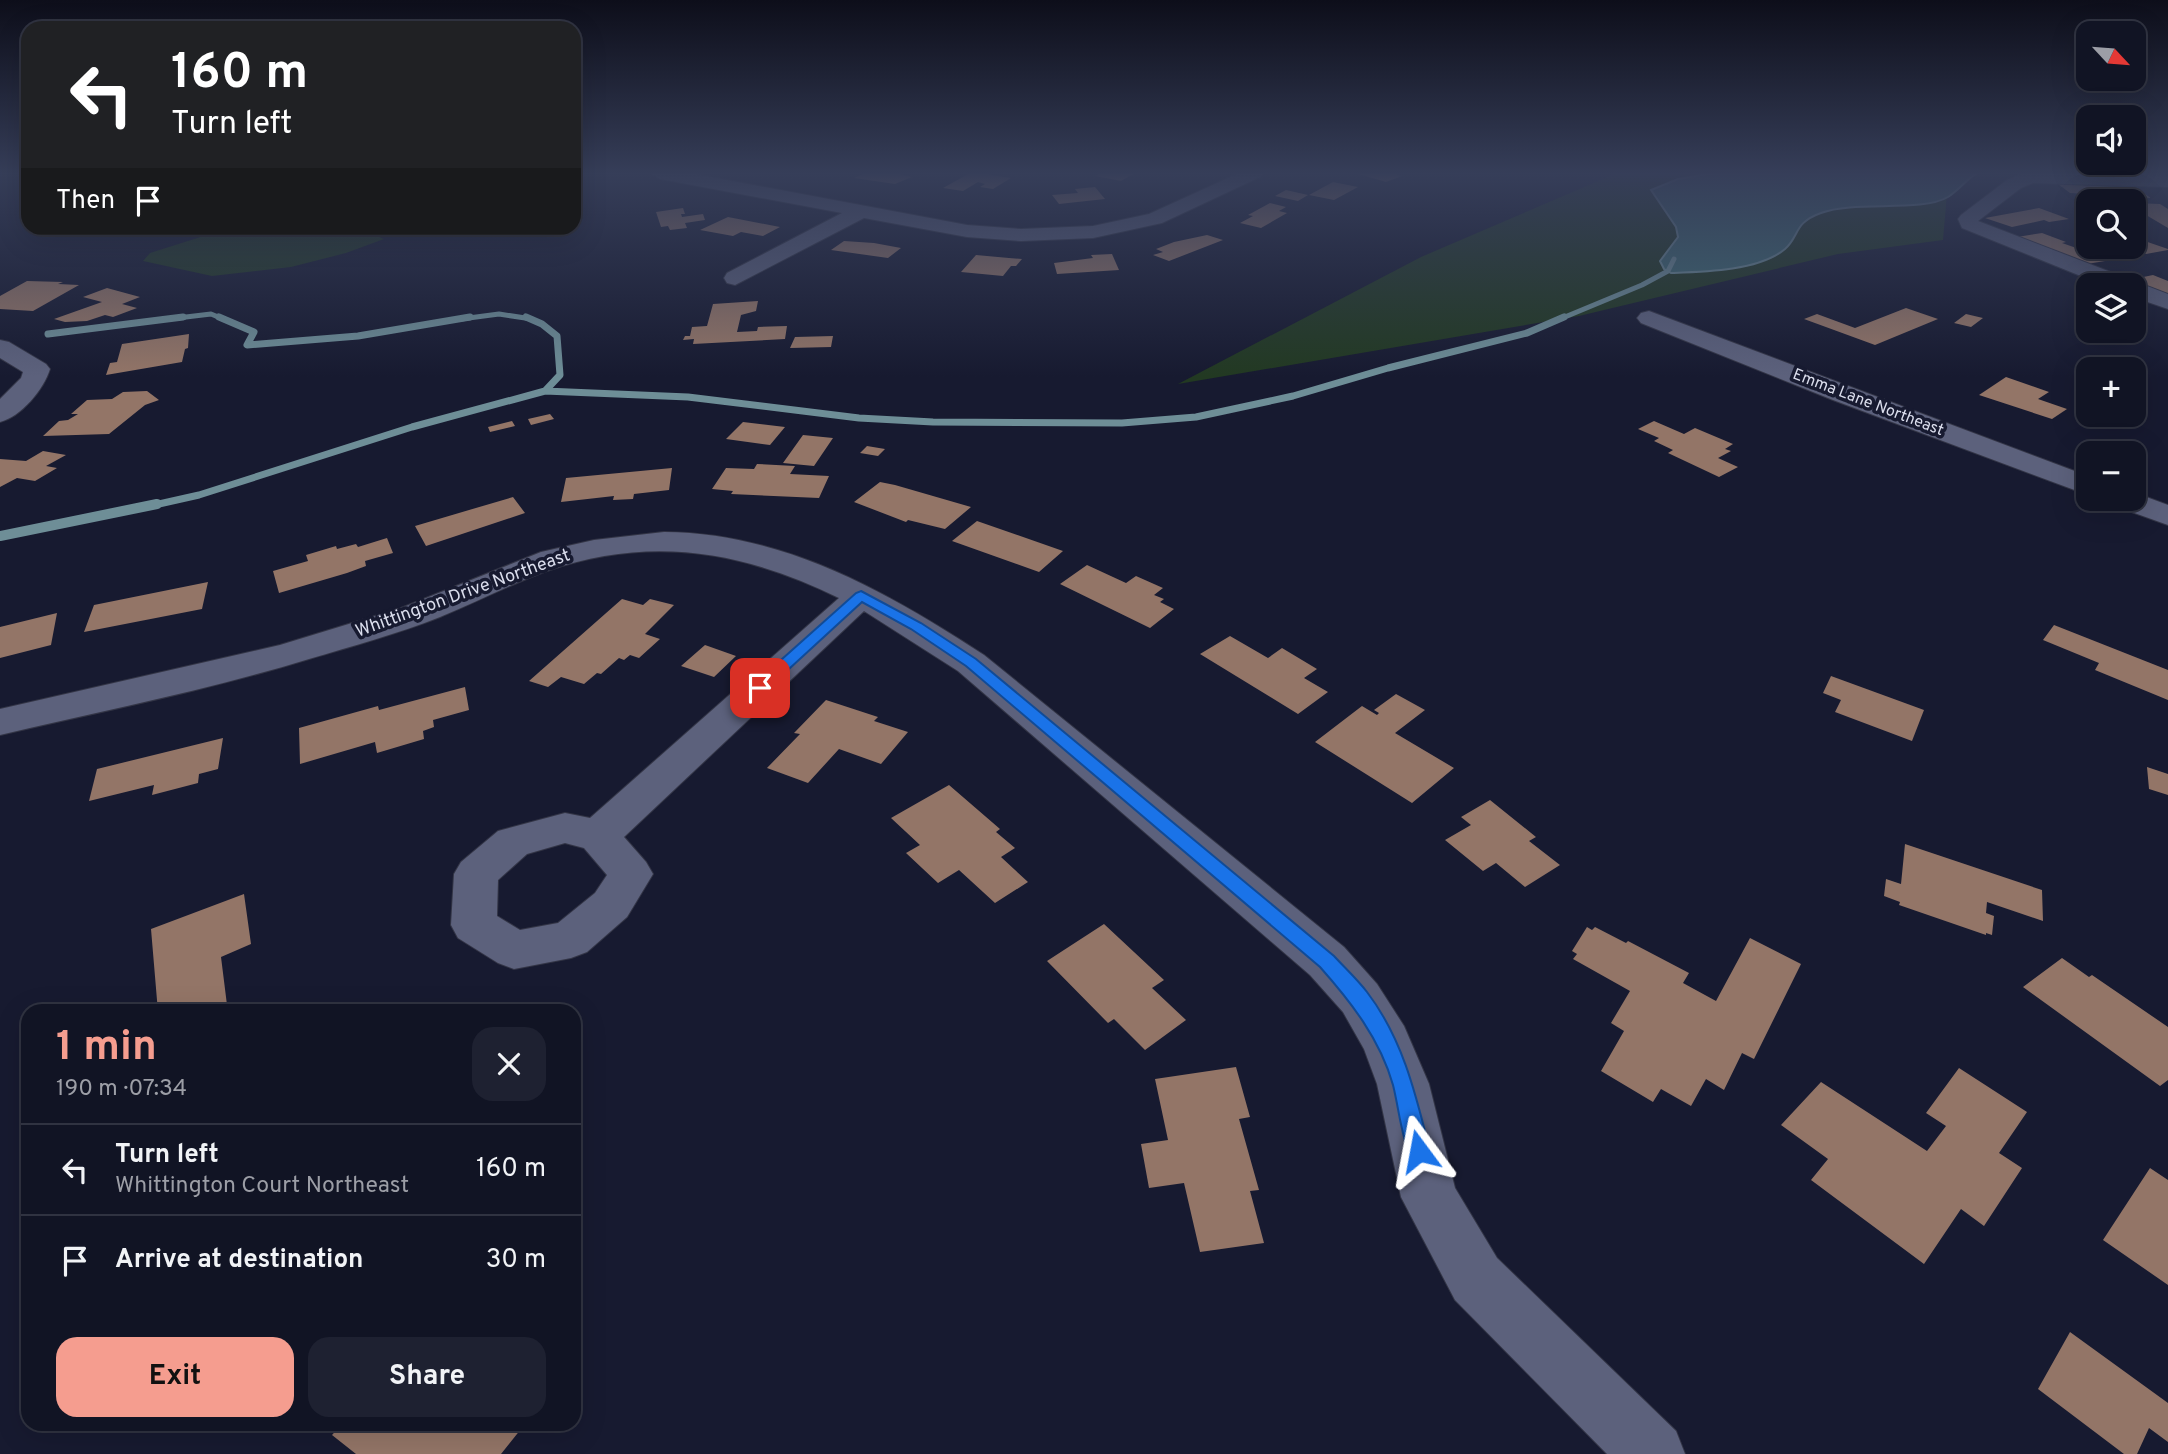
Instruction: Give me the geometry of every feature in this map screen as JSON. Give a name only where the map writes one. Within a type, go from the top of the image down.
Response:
[{"type":"street","points":[[735,278],[805,241]]},
{"type":"street","points":[[2007,241],[2091,273]]},
{"type":"street","points":[[2146,294],[2168,302]]},
{"type":"street","name":"Emma Lane Northeast","points":[[1649,318],[2076,482]]},
{"type":"street","points":[[0,347],[37,369],[33,381],[0,414]]},
{"type":"street","points":[[2146,508],[2168,516]]},
{"type":"street","name":"Whittington Drive Northeast","points":[[0,722],[306,649],[424,611],[548,560],[592,549],[671,543],[729,546],[774,558],[861,596],[916,626],[971,663],[1327,961],[1360,998],[1386,1041],[1403,1084],[1429,1196],[1476,1279],[1653,1454]]},
{"type":"street","points":[[598,835],[861,596]]},
{"type":"shaded area","points":[[188,241],[379,241],[346,253],[291,267],[212,276],[143,261],[150,253]]},
{"type":"shaded area","points":[[1459,241],[1937,241],[1838,254],[1579,316],[1178,384],[1421,257]]},
{"type":"shaded area","points":[[1675,241],[1792,241],[1774,256],[1731,269],[1671,273],[1664,269],[1660,261]]},
{"type":"building","points":[[844,241],[901,248],[888,258],[831,250]]},
{"type":"building","points":[[1221,241],[1169,261],[1153,255],[1163,252],[1156,249],[1174,242]]},
{"type":"building","points":[[2027,241],[2063,241],[2066,242],[2062,243],[2076,248],[2076,259],[2111,260],[2087,264]]},
{"type":"building","points":[[2146,241],[2168,249],[2146,254]]},
{"type":"building","points":[[1112,254],[1119,270],[1057,274],[1054,263],[1093,258],[1091,255]]},
{"type":"building","points":[[976,255],[1022,259],[1016,266],[1011,266],[1003,276],[961,272]]},
{"type":"building","points":[[2153,275],[2168,281],[2168,295],[2146,287],[2146,276]]},
{"type":"building","points":[[27,281],[79,285],[33,311],[0,309],[0,296]]},
{"type":"building","points":[[107,288],[140,297],[122,304],[137,308],[113,317],[105,315],[87,321],[65,322],[54,319],[102,302],[83,297]]},
{"type":"building","points":[[758,301],[756,311],[741,315],[737,332],[757,331],[758,327],[787,326],[785,339],[693,344],[694,339],[683,340],[685,336],[690,336],[692,327],[707,326],[713,304]]},
{"type":"building","points":[[1906,308],[1938,319],[1875,345],[1804,319],[1817,314],[1855,328]]},
{"type":"building","points":[[1966,314],[1983,318],[1971,327],[1954,323]]},
{"type":"building","points":[[189,334],[188,348],[185,349],[182,362],[106,375],[110,363],[117,362],[122,344]]},
{"type":"building","points":[[833,336],[831,347],[790,348],[795,337]]},
{"type":"building","points":[[2006,377],[2049,392],[2038,399],[2067,409],[2052,419],[1979,395]]},
{"type":"building","points":[[147,391],[159,400],[145,405],[109,434],[43,436],[59,421],[68,420],[78,414],[71,414],[87,400],[112,399],[123,392]]},
{"type":"building","points":[[550,414],[554,419],[531,425],[528,419]]},
{"type":"building","points":[[512,421],[515,426],[490,432],[488,427]]},
{"type":"building","points":[[1654,421],[1684,434],[1695,428],[1733,444],[1725,449],[1731,451],[1718,458],[1738,467],[1719,477],[1668,453],[1673,450],[1654,441],[1659,438],[1638,429]]},
{"type":"building","points":[[743,422],[785,427],[770,445],[726,439]]},
{"type":"building","points":[[803,435],[833,438],[814,466],[783,463]]},
{"type":"building","points":[[867,446],[885,449],[878,456],[860,453]]},
{"type":"building","points":[[43,451],[66,455],[46,466],[57,468],[35,481],[17,478],[0,487],[0,459],[26,461]]},
{"type":"building","points":[[757,464],[795,466],[790,474],[829,476],[819,498],[731,494],[733,491],[712,489],[726,468],[754,469]]},
{"type":"building","points":[[672,468],[669,490],[634,494],[633,499],[613,500],[614,496],[561,502],[566,478]]},
{"type":"building","points":[[880,482],[971,507],[945,529],[908,520],[906,522],[854,502]]},
{"type":"building","points":[[513,497],[525,513],[426,546],[415,526]]},
{"type":"building","points":[[977,521],[1063,551],[1039,572],[952,541]]},
{"type":"building","points":[[387,538],[393,553],[365,561],[366,566],[347,573],[279,593],[273,571],[308,561],[306,555],[336,546],[337,549],[356,544],[358,547]]},
{"type":"building","points":[[1087,565],[1126,583],[1136,576],[1163,588],[1154,595],[1164,599],[1160,602],[1174,609],[1150,628],[1060,584]]},
{"type":"building","points":[[208,582],[202,609],[84,632],[94,605]]},
{"type":"building","points":[[622,599],[643,605],[650,599],[674,605],[645,634],[660,639],[639,658],[630,655],[624,660],[619,658],[601,674],[597,673],[584,684],[561,677],[548,687],[529,681]]},
{"type":"building","points":[[57,613],[51,645],[0,658],[0,627]]},
{"type":"building","points":[[2054,625],[2168,670],[2168,700],[2095,670],[2099,663],[2043,640]]},
{"type":"building","points":[[1230,636],[1268,658],[1282,648],[1317,669],[1304,678],[1328,692],[1298,714],[1200,654]]},
{"type":"building","points":[[705,645],[736,656],[714,677],[681,666]]},
{"type":"building","points":[[1831,676],[1924,710],[1912,741],[1835,712],[1841,700],[1823,693]]},
{"type":"building","points":[[465,687],[469,710],[433,720],[434,727],[423,731],[424,739],[377,753],[375,742],[300,764],[299,728],[378,706],[379,710]]},
{"type":"building","points":[[1396,694],[1425,710],[1395,733],[1454,768],[1412,803],[1315,742],[1362,706],[1377,715],[1379,713],[1374,710]]},
{"type":"building","points":[[826,700],[878,717],[874,721],[908,732],[881,764],[839,749],[808,783],[767,768],[800,734],[794,733]]},
{"type":"building","points":[[223,738],[218,769],[199,774],[198,783],[152,795],[154,785],[89,801],[97,769]]},
{"type":"building","points":[[2147,767],[2168,774],[2168,795],[2149,789]]},
{"type":"building","points":[[949,785],[1000,829],[996,832],[1015,848],[1001,857],[1028,882],[995,903],[959,870],[938,883],[906,853],[920,845],[891,818]]},
{"type":"building","points":[[1490,800],[1536,837],[1529,841],[1560,865],[1525,887],[1496,863],[1483,871],[1445,840],[1471,825],[1461,817]]},
{"type":"building","points":[[1905,844],[2042,890],[2043,921],[1987,902],[1986,913],[1994,916],[1992,935],[1986,935],[1899,905],[1900,902],[1884,896],[1886,879],[1901,884]]},
{"type":"building","points":[[244,894],[251,944],[221,957],[227,1004],[157,1004],[151,929]]},
{"type":"building","points":[[1104,924],[1164,980],[1152,988],[1186,1020],[1145,1050],[1114,1019],[1108,1023],[1047,961]]},
{"type":"building","points":[[1587,927],[1592,930],[1595,927],[1626,943],[1628,941],[1689,973],[1683,983],[1716,1001],[1750,938],[1801,964],[1754,1059],[1742,1053],[1724,1090],[1706,1079],[1691,1106],[1661,1089],[1653,1102],[1601,1071],[1624,1031],[1611,1023],[1630,991],[1573,959],[1577,954],[1572,951]]},
{"type":"building","points":[[2062,958],[2089,977],[2092,975],[2168,1027],[2168,1080],[2160,1086],[2023,987]]},
{"type":"building","points":[[1236,1067],[1250,1117],[1239,1119],[1259,1190],[1250,1191],[1264,1243],[1200,1252],[1184,1183],[1149,1188],[1141,1144],[1168,1140],[1155,1079]]},
{"type":"building","points":[[1959,1068],[2027,1112],[1999,1153],[2022,1168],[1984,1226],[1961,1209],[1924,1264],[1811,1180],[1828,1159],[1781,1125],[1821,1082],[1927,1151],[1946,1126],[1926,1113]]},
{"type":"building","points":[[2150,1168],[2168,1180],[2168,1285],[2103,1240]]},
{"type":"building","points":[[2070,1332],[2168,1403],[2168,1442],[2149,1428],[2137,1454],[2124,1454],[2038,1389]]},
{"type":"building","points":[[336,1431],[519,1431],[501,1454],[356,1454],[332,1435]]},
{"type":"waterway","points":[[1560,319],[1642,285],[1668,271],[1674,259]]},
{"type":"waterway","points":[[169,319],[211,314],[223,319]]},
{"type":"waterway","points":[[461,319],[499,314],[530,319]]},
{"type":"waterway","points":[[48,334],[183,317]]},
{"type":"waterway","points":[[219,317],[254,332],[247,345],[358,336],[470,317]]},
{"type":"waterway","points":[[526,317],[530,319]]},
{"type":"waterway","points":[[545,391],[688,397],[859,418],[933,422],[1122,423],[1196,417],[1293,396],[1388,368],[1527,333],[1564,317]]},
{"type":"waterway","points":[[530,319],[557,336],[560,375],[545,391]]},
{"type":"waterway","points":[[150,506],[199,495],[412,427],[545,391]]},
{"type":"waterway","points":[[0,536],[157,504]]},
{"type":"route","points":[[760,688],[861,596],[916,626],[971,663],[1327,961],[1360,998],[1386,1041],[1403,1084],[1419,1151]]}]
